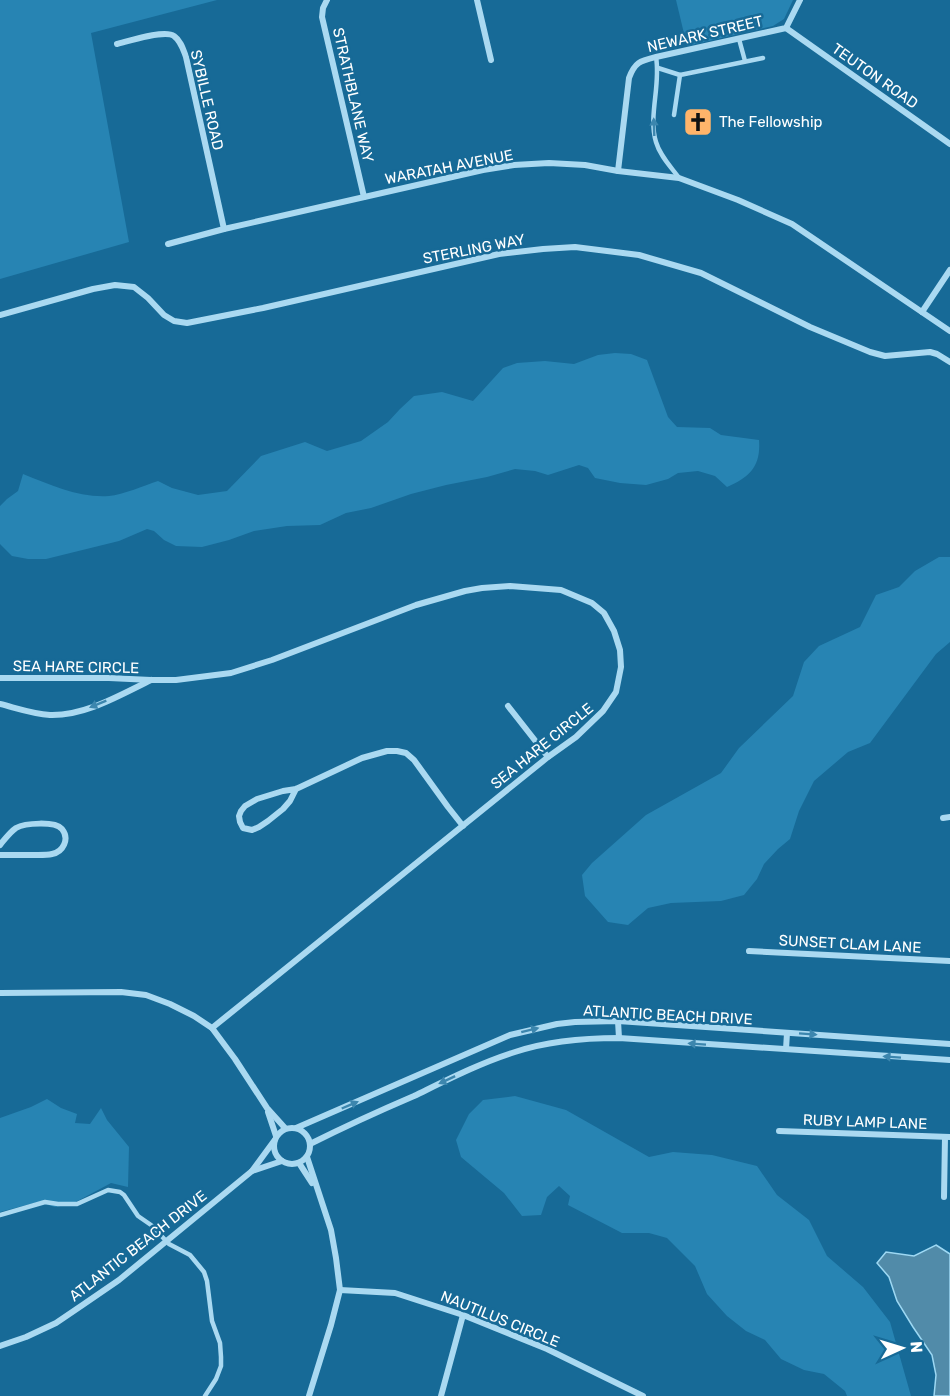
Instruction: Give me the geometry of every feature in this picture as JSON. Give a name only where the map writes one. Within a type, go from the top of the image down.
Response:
[{"type":"street","name":"STRATHBLANE WAY","points":[[327,0],[322,17],[364,197]]},
{"type":"street","points":[[477,0],[491,60]]},
{"type":"street","name":"NEWARK STREET","points":[[618,171],[629,78],[634,66],[642,60],[786,28],[800,0]]},
{"type":"street","name":"TEUTON ROAD","points":[[786,28],[950,144]]},
{"type":"street","name":"SYBILLE ROAD","points":[[117,44],[170,33],[176,36],[181,44],[186,57],[224,229]]},
{"type":"street","name":"WARATAH AVENUE","points":[[168,244],[483,170],[549,163],[585,165],[679,178],[738,200],[792,224],[950,331]]},
{"type":"street","name":"STERLING WAY","points":[[0,315],[115,285],[134,287],[164,315],[174,321],[188,323],[499,254],[575,247],[639,255],[701,273],[810,327],[870,352],[885,356],[930,352],[950,362]]},
{"type":"street","points":[[922,312],[950,270]]},
{"type":"street","name":"SEA HARE CIRCLE","points":[[0,678],[151,680],[209,676],[248,668],[416,605],[465,591],[510,586],[561,590],[592,603],[604,613],[614,631],[620,650],[621,667],[616,692],[603,711],[576,737],[548,757],[212,1028]]},
{"type":"street","name":"SEA HARE CIRCLE","points":[[0,704],[48,715],[65,715],[81,711],[151,680]]},
{"type":"street","points":[[508,706],[548,757]]},
{"type":"street","points":[[296,789],[283,809],[260,827],[252,830],[243,828],[239,816],[241,811],[257,799],[296,789],[362,758],[397,750],[406,753],[414,760],[463,826]]},
{"type":"street","points":[[0,845],[17,828],[27,825],[57,826],[62,829],[65,836],[65,844],[60,851],[52,854],[0,855]]},
{"type":"street","name":"SUNSET CLAM LANE","points":[[749,951],[950,961]]},
{"type":"street","points":[[0,993],[121,992],[146,995],[170,1004],[212,1028],[267,1108],[285,1128]]},
{"type":"street","points":[[618,1021],[619,1038]]},
{"type":"street","name":"ATLANTIC BEACH DRIVE","points":[[296,1128],[510,1035],[575,1022],[618,1021],[950,1044]]},
{"type":"street","points":[[786,1049],[787,1033]]},
{"type":"street","name":"ATLANTIC BEACH DRIVE","points":[[310,1144],[514,1052],[584,1038],[619,1038],[950,1060]]},
{"type":"street","points":[[465,1055],[472,1069]]},
{"type":"street","points":[[267,1108],[275,1139],[275,1153],[282,1161],[288,1163],[299,1163],[307,1157]]},
{"type":"street","points":[[275,1139],[285,1128],[296,1128],[306,1134],[310,1144],[307,1157],[316,1189],[325,1209],[336,1258],[340,1290],[309,1396]]},
{"type":"street","name":"RUBY LAMP LANE","points":[[779,1131],[947,1137]]},
{"type":"street","points":[[944,1197],[947,1137]]},
{"type":"street","name":"ATLANTIC BEACH DRIVE","points":[[0,1346],[56,1323],[119,1280],[252,1171],[275,1139]]},
{"type":"street","name":"ATLANTIC BEACH DRIVE","points":[[252,1171],[282,1161]]},
{"type":"street","points":[[299,1163],[316,1189]]},
{"type":"street","name":"NAUTILUS CIRCLE","points":[[340,1290],[395,1293],[463,1315],[547,1349],[643,1396]]},
{"type":"street","points":[[441,1396],[463,1315]]},
{"type":"lane","points":[[739,39],[745,62]]},
{"type":"lane","points":[[656,57],[658,68],[654,134],[659,150],[679,178]]},
{"type":"lane","points":[[658,68],[680,75],[763,58]]},
{"type":"lane","points":[[674,115],[680,75]]},
{"type":"lane","points":[[0,1215],[45,1202],[77,1204],[104,1191],[120,1192],[138,1216],[151,1225],[169,1244],[190,1255],[202,1268],[207,1281],[212,1322],[220,1343],[221,1366],[205,1396]]},
{"type":"shaded area","points":[[0,0],[217,0],[91,33],[129,242],[0,279]]},
{"type":"shaded area","points":[[676,0],[793,0],[784,19],[773,26],[687,46]]},
{"type":"shaded area","points":[[631,354],[647,360],[668,417],[677,427],[710,428],[721,435],[759,440],[756,464],[748,475],[727,487],[715,476],[698,471],[678,473],[668,479],[646,485],[595,478],[588,468],[579,465],[548,475],[515,469],[411,494],[371,508],[346,513],[320,525],[287,526],[254,531],[202,547],[176,546],[164,540],[154,531],[147,529],[119,541],[46,559],[12,556],[0,544],[0,506],[18,491],[23,474],[65,490],[98,496],[121,494],[158,481],[172,488],[198,495],[227,491],[261,456],[305,442],[327,451],[361,441],[388,422],[414,396],[442,392],[473,401],[503,368],[517,363],[545,361],[574,364],[598,355]]},
{"type":"shaded area","points":[[939,557],[950,557],[950,642],[936,654],[870,743],[848,752],[814,781],[799,811],[790,839],[764,864],[757,879],[744,895],[721,901],[671,903],[648,908],[628,925],[608,922],[585,896],[582,875],[592,863],[646,815],[721,773],[739,748],[793,696],[804,662],[819,646],[860,627],[876,595],[899,587],[915,571]]},
{"type":"shaded area","points":[[515,1096],[566,1110],[649,1157],[673,1152],[712,1155],[757,1166],[777,1195],[809,1220],[827,1256],[863,1287],[890,1322],[911,1396],[847,1396],[845,1391],[824,1374],[804,1370],[781,1359],[765,1340],[746,1331],[727,1316],[707,1294],[695,1266],[667,1238],[649,1233],[622,1233],[568,1205],[570,1196],[559,1186],[547,1197],[541,1215],[522,1216],[504,1193],[461,1157],[456,1140],[469,1114],[483,1100]]},
{"type":"shaded area","points":[[47,1099],[77,1114],[75,1123],[90,1124],[101,1108],[107,1120],[129,1147],[128,1187],[111,1183],[72,1204],[55,1207],[38,1202],[0,1212],[0,1118]]},
{"type":"shaded area","points":[[936,1245],[950,1254],[950,1396],[934,1396],[936,1375],[932,1355],[897,1301],[889,1277],[877,1263],[886,1252],[914,1256]]},
{"type":"place","name":"The Fellowship","points":[[698,122]]}]
